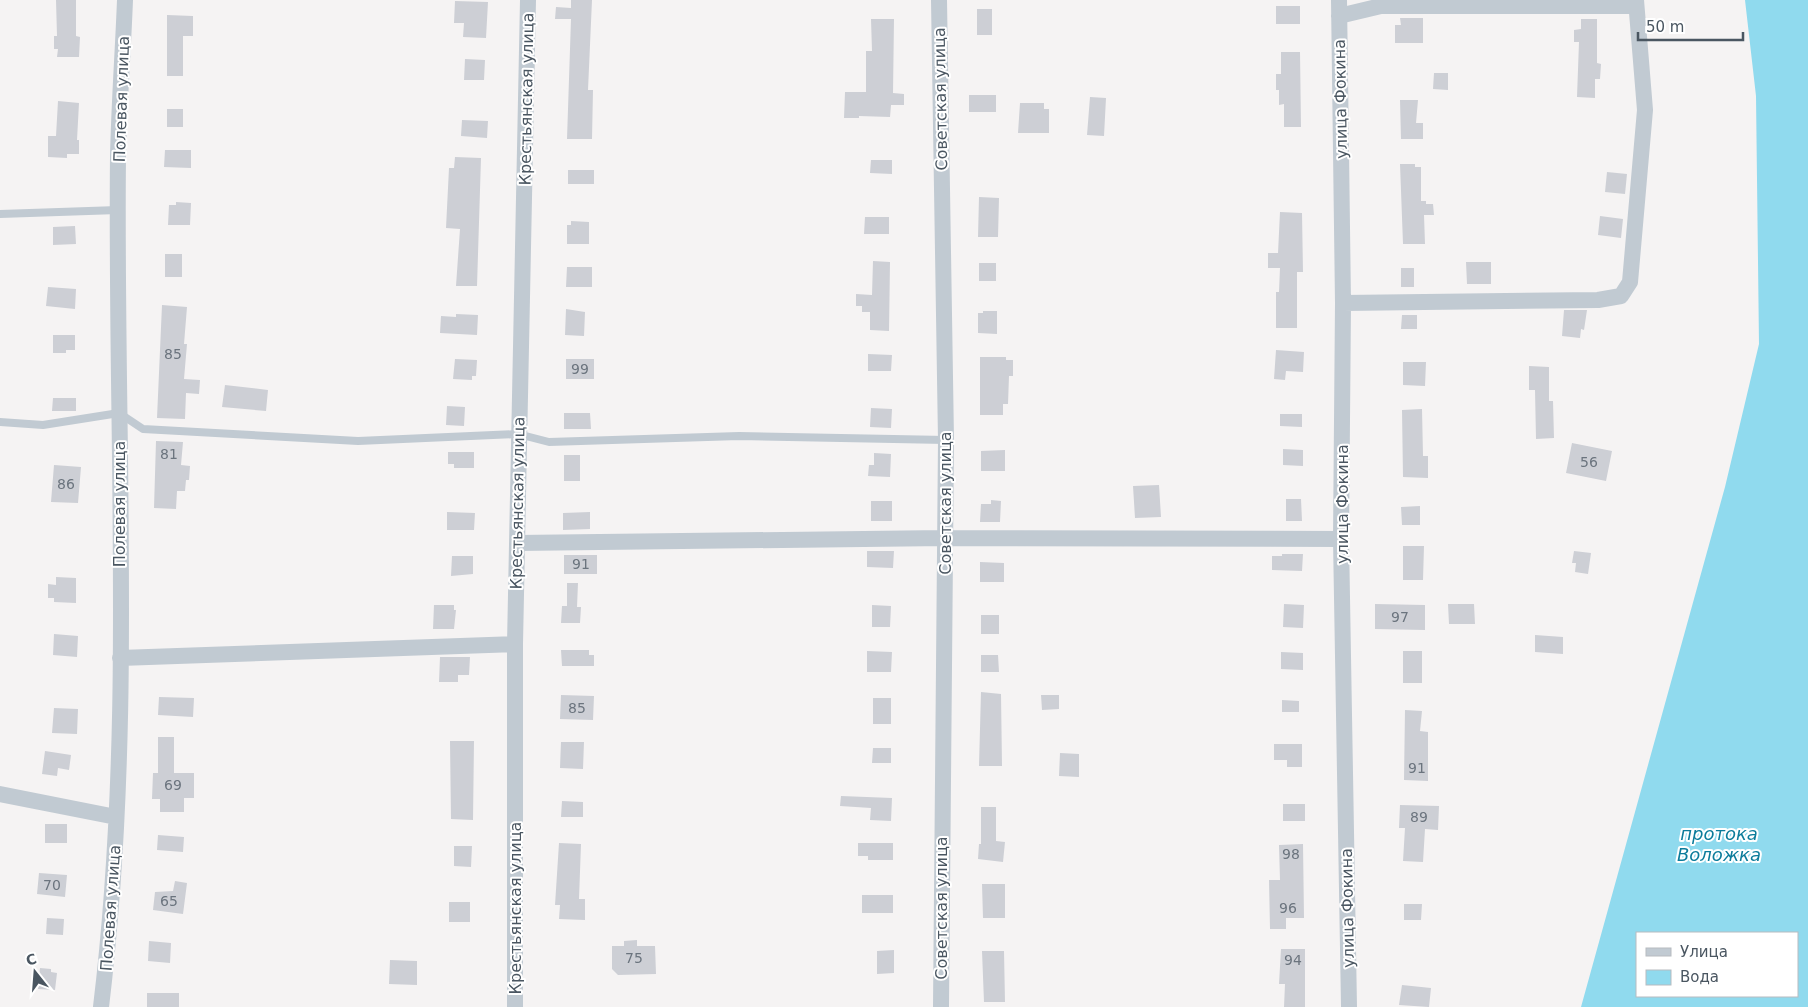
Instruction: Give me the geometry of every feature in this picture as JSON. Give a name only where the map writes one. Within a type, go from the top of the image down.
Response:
[{"type":"street","name":"Полевая улица","points":[[102,1007],[116,817],[120,658],[118,154],[125,0]]},
{"type":"street","name":"Крестьянская улица","points":[[515,1007],[515,644],[528,0]]},
{"type":"street","name":"Советская улица","points":[[939,0],[946,440],[940,1007]]},
{"type":"street","points":[[1339,8],[1636,3],[1645,110],[1630,282],[1621,296],[1598,300],[1344,304]]},
{"type":"street","name":"улица Фокина","points":[[1339,8],[1344,304],[1341,539],[1349,1007]]},
{"type":"street","points":[[517,542],[945,538],[1341,539]]},
{"type":"street","points":[[120,658],[515,644]]},
{"type":"street","points":[[0,794],[116,817]]},
{"type":"lane","points":[[0,214],[118,210]]},
{"type":"lane","points":[[0,422],[43,426],[119,413],[143,428],[358,441],[518,434],[549,442],[739,436],[946,440]]},
{"type":"water","name":"протока Воложка","points":[[1745,0],[1808,0],[1808,1007],[1581,1007],[1725,487],[1759,344],[1756,96]]},
{"type":"building","points":[[56,0],[76,0],[76,36],[80,37],[79,57],[57,57],[58,49],[54,49],[54,36],[57,36]]},
{"type":"building","points":[[571,0],[592,0],[588,90],[593,90],[592,139],[567,139],[571,19],[555,19],[556,7],[571,8]]},
{"type":"building","points":[[455,1],[488,2],[486,38],[463,37],[464,23],[454,23]]},
{"type":"building","points":[[1276,6],[1300,6],[1300,24],[1276,24]]},
{"type":"building","points":[[977,9],[992,9],[992,35],[977,35]]},
{"type":"building","points":[[167,15],[193,16],[193,36],[183,36],[183,76],[167,76]]},
{"type":"building","points":[[1400,18],[1423,18],[1423,43],[1395,43],[1395,25],[1401,25]]},
{"type":"building","points":[[871,19],[894,19],[893,93],[904,94],[904,105],[891,105],[890,117],[859,116],[859,118],[844,118],[845,92],[866,92],[866,51],[872,51]]},
{"type":"building","points":[[1581,19],[1597,19],[1597,63],[1601,64],[1600,79],[1595,79],[1595,98],[1577,97],[1579,42],[1574,42],[1574,30],[1581,29]]},
{"type":"building","points":[[1281,52],[1300,52],[1301,127],[1284,127],[1284,104],[1279,105],[1279,90],[1276,90],[1276,74],[1281,74]]},
{"type":"building","points":[[465,59],[485,60],[484,80],[464,80]]},
{"type":"building","points":[[1434,73],[1448,73],[1448,90],[1433,89]]},
{"type":"building","points":[[969,95],[996,95],[996,112],[969,112]]},
{"type":"building","points":[[1090,97],[1106,98],[1104,136],[1087,135]]},
{"type":"building","points":[[1400,100],[1418,100],[1416,123],[1423,123],[1423,139],[1401,139]]},
{"type":"building","points":[[58,101],[79,103],[77,140],[79,140],[79,154],[67,154],[67,158],[48,157],[48,136],[56,136]]},
{"type":"building","points":[[1020,103],[1044,103],[1044,109],[1049,109],[1049,133],[1018,133]]},
{"type":"building","points":[[167,109],[183,109],[183,127],[167,127]]},
{"type":"building","points":[[462,120],[488,121],[487,138],[461,136]]},
{"type":"building","points":[[165,150],[191,150],[191,168],[164,167]]},
{"type":"building","points":[[455,157],[481,158],[477,286],[456,286],[460,229],[446,228],[449,168],[454,168]]},
{"type":"building","points":[[871,160],[892,160],[892,174],[870,173]]},
{"type":"building","points":[[1400,164],[1415,164],[1415,167],[1421,167],[1421,201],[1426,201],[1426,204],[1433,204],[1434,215],[1424,215],[1425,244],[1403,244]]},
{"type":"building","points":[[568,170],[594,170],[594,184],[568,184]]},
{"type":"building","points":[[1607,172],[1627,174],[1625,194],[1605,192]]},
{"type":"building","points":[[979,197],[999,198],[998,237],[978,237]]},
{"type":"building","points":[[176,202],[191,203],[190,225],[168,225],[169,205],[176,205]]},
{"type":"building","points":[[1280,212],[1302,213],[1303,272],[1297,272],[1297,328],[1276,328],[1276,292],[1279,292],[1280,268],[1268,268],[1268,253],[1278,253]]},
{"type":"building","points":[[1600,216],[1623,219],[1621,238],[1598,235]]},
{"type":"building","points":[[865,217],[889,217],[889,234],[864,234]]},
{"type":"building","points":[[571,221],[589,222],[589,244],[567,244],[567,225],[571,225]]},
{"type":"building","points":[[75,226],[76,244],[53,245],[53,227]]},
{"type":"building","points":[[165,254],[182,254],[182,277],[165,277]]},
{"type":"building","points":[[873,261],[890,262],[889,331],[870,330],[870,312],[862,312],[862,306],[856,306],[856,294],[872,295]]},
{"type":"building","points":[[1466,262],[1491,262],[1491,284],[1467,284]]},
{"type":"building","points":[[979,263],[996,263],[996,281],[979,281]]},
{"type":"building","points":[[567,267],[592,267],[592,287],[566,287]]},
{"type":"building","points":[[1401,268],[1414,268],[1414,287],[1401,287]]},
{"type":"building","points":[[48,287],[76,289],[75,309],[46,306]]},
{"type":"building","points":[[162,305],[187,307],[184,344],[187,344],[184,379],[200,380],[199,394],[186,393],[185,419],[157,418]]},
{"type":"building","points":[[566,309],[585,312],[584,336],[565,335]]},
{"type":"building","points":[[1564,310],[1587,310],[1584,330],[1581,329],[1580,338],[1562,336]]},
{"type":"building","points":[[983,311],[997,311],[997,334],[978,333],[978,313],[983,313]]},
{"type":"building","points":[[456,314],[478,315],[477,335],[440,333],[441,316],[456,317]]},
{"type":"building","points":[[1402,315],[1417,315],[1417,329],[1401,329]]},
{"type":"building","points":[[53,335],[75,335],[75,350],[66,350],[66,353],[53,353]]},
{"type":"building","points":[[1276,350],[1304,352],[1303,372],[1286,371],[1285,380],[1274,379]]},
{"type":"building","points":[[868,354],[892,355],[891,371],[868,371]]},
{"type":"building","points":[[980,357],[1006,357],[1006,360],[1013,360],[1013,376],[1009,376],[1008,404],[1003,404],[1003,415],[980,415]]},
{"type":"building","points":[[455,359],[477,360],[476,376],[472,376],[472,380],[453,379]]},
{"type":"building","points":[[566,359],[594,359],[594,379],[566,379]]},
{"type":"building","points":[[1403,362],[1426,362],[1425,386],[1403,385]]},
{"type":"building","points":[[1529,366],[1549,367],[1549,401],[1553,401],[1554,438],[1536,439],[1535,390],[1529,390]]},
{"type":"building","points":[[225,385],[268,390],[266,411],[222,407]]},
{"type":"building","points":[[53,398],[76,398],[76,411],[52,411]]},
{"type":"building","points":[[447,406],[465,407],[464,426],[446,425]]},
{"type":"building","points":[[871,408],[892,409],[891,428],[870,427]]},
{"type":"building","points":[[1422,409],[1423,456],[1428,456],[1428,478],[1403,477],[1402,410]]},
{"type":"building","points":[[564,413],[590,413],[591,429],[564,429]]},
{"type":"building","points":[[1280,414],[1302,414],[1302,427],[1280,426]]},
{"type":"building","points":[[156,441],[183,442],[181,465],[190,466],[189,480],[186,480],[185,491],[177,491],[176,509],[154,508]]},
{"type":"building","points":[[1572,443],[1612,451],[1606,481],[1566,473]]},
{"type":"building","points":[[1283,449],[1303,450],[1303,466],[1283,465]]},
{"type":"building","points":[[1005,450],[1005,471],[981,471],[981,451]]},
{"type":"building","points":[[448,452],[474,452],[474,468],[454,468],[454,464],[448,464]]},
{"type":"building","points":[[874,453],[891,454],[890,477],[868,476],[869,465],[874,465]]},
{"type":"building","points":[[564,455],[580,455],[580,481],[564,481]]},
{"type":"building","points":[[54,465],[81,467],[78,503],[51,502]]},
{"type":"building","points":[[1159,485],[1161,517],[1135,518],[1133,486]]},
{"type":"building","points":[[1286,499],[1301,499],[1302,521],[1286,521]]},
{"type":"building","points":[[991,500],[1001,501],[1000,522],[980,522],[981,504],[991,504]]},
{"type":"building","points":[[871,501],[892,501],[892,521],[871,521]]},
{"type":"building","points":[[1420,506],[1420,525],[1402,525],[1401,507]]},
{"type":"building","points":[[447,512],[475,513],[474,530],[447,530]]},
{"type":"building","points":[[590,512],[590,529],[563,530],[563,513]]},
{"type":"building","points":[[1403,546],[1424,546],[1423,580],[1403,580]]},
{"type":"building","points":[[867,551],[894,551],[893,568],[867,567]]},
{"type":"building","points":[[1574,551],[1591,553],[1588,574],[1575,572],[1576,563],[1572,563]]},
{"type":"building","points":[[1282,554],[1303,554],[1302,571],[1272,570],[1272,556],[1282,556]]},
{"type":"building","points":[[564,555],[597,555],[597,574],[564,574]]},
{"type":"building","points":[[452,556],[473,556],[473,574],[451,576]]},
{"type":"building","points":[[980,562],[1004,563],[1004,582],[980,582]]},
{"type":"building","points":[[56,577],[76,578],[76,603],[54,602],[54,598],[48,598],[48,584],[56,585]]},
{"type":"building","points":[[567,583],[578,583],[577,607],[581,607],[580,623],[561,623],[562,606],[567,606]]},
{"type":"building","points":[[1284,604],[1304,605],[1303,628],[1283,627]]},
{"type":"building","points":[[1375,604],[1425,605],[1425,630],[1375,629]]},
{"type":"building","points":[[1448,604],[1474,604],[1475,624],[1449,624]]},
{"type":"building","points":[[434,605],[454,605],[454,610],[456,610],[454,629],[433,629]]},
{"type":"building","points":[[872,605],[891,606],[890,627],[872,627]]},
{"type":"building","points":[[981,615],[999,615],[999,634],[981,634]]},
{"type":"building","points":[[54,634],[78,636],[77,657],[53,655]]},
{"type":"building","points":[[1535,635],[1563,637],[1563,654],[1535,652]]},
{"type":"building","points":[[561,650],[589,650],[589,655],[594,655],[594,666],[562,666]]},
{"type":"building","points":[[867,651],[892,652],[891,672],[867,672]]},
{"type":"building","points":[[1403,651],[1422,651],[1422,683],[1403,683]]},
{"type":"building","points":[[1281,652],[1303,653],[1303,670],[1281,669]]},
{"type":"building","points":[[981,655],[998,655],[999,672],[981,672]]},
{"type":"building","points":[[440,657],[470,657],[469,675],[458,675],[458,682],[439,682]]},
{"type":"building","points":[[981,692],[1001,694],[1002,766],[979,766]]},
{"type":"building","points":[[561,695],[594,696],[593,720],[560,719]]},
{"type":"building","points":[[1041,695],[1059,695],[1059,709],[1042,710]]},
{"type":"building","points":[[159,697],[194,698],[193,717],[158,715]]},
{"type":"building","points":[[873,698],[891,698],[891,724],[873,724]]},
{"type":"building","points":[[1282,700],[1299,701],[1299,712],[1282,712]]},
{"type":"building","points":[[54,708],[78,709],[77,734],[52,733]]},
{"type":"building","points":[[1405,710],[1422,711],[1420,731],[1428,732],[1428,781],[1404,780]]},
{"type":"building","points":[[158,737],[174,737],[174,773],[194,773],[194,798],[184,798],[184,812],[160,812],[160,799],[152,799],[153,773],[158,773]]},
{"type":"building","points":[[450,741],[474,741],[473,820],[451,819]]},
{"type":"building","points":[[561,742],[584,742],[583,769],[560,768]]},
{"type":"building","points":[[1274,744],[1302,744],[1302,767],[1287,767],[1287,760],[1274,760]]},
{"type":"building","points":[[873,748],[891,748],[891,763],[872,763]]},
{"type":"building","points":[[45,751],[71,755],[69,770],[58,768],[57,776],[42,774]]},
{"type":"building","points":[[1060,753],[1079,754],[1079,777],[1059,776]]},
{"type":"building","points":[[841,796],[892,798],[891,821],[870,820],[871,808],[840,806]]},
{"type":"building","points":[[562,801],[583,802],[583,817],[561,817]]},
{"type":"building","points":[[1283,804],[1305,804],[1305,821],[1283,821]]},
{"type":"building","points":[[1400,805],[1439,806],[1438,830],[1425,829],[1423,862],[1403,861],[1405,828],[1399,828]]},
{"type":"building","points":[[981,807],[996,807],[996,841],[1005,842],[1003,862],[978,859],[979,844],[981,844]]},
{"type":"building","points":[[45,824],[67,824],[67,843],[45,843]]},
{"type":"building","points":[[158,835],[184,837],[183,852],[157,850]]},
{"type":"building","points":[[559,843],[581,844],[579,899],[585,899],[585,920],[559,919],[560,905],[555,905]]},
{"type":"building","points":[[858,843],[893,843],[893,860],[868,860],[868,856],[858,856]]},
{"type":"building","points":[[1303,844],[1304,918],[1286,918],[1286,929],[1270,929],[1269,880],[1280,880],[1279,845]]},
{"type":"building","points":[[454,846],[472,846],[471,867],[454,866]]},
{"type":"building","points":[[39,873],[67,875],[65,897],[37,894]]},
{"type":"building","points":[[175,881],[187,883],[183,914],[153,910],[155,892],[173,891]]},
{"type":"building","points":[[982,884],[1005,884],[1005,918],[983,918]]},
{"type":"building","points":[[862,895],[893,895],[893,913],[862,913]]},
{"type":"building","points":[[449,902],[470,902],[470,922],[449,922]]},
{"type":"building","points":[[1404,904],[1422,904],[1421,920],[1404,920]]},
{"type":"building","points":[[47,918],[64,919],[63,935],[46,934]]},
{"type":"building","points":[[637,940],[637,946],[655,946],[656,974],[618,975],[612,969],[612,946],[624,946],[624,941]]},
{"type":"building","points":[[149,941],[171,943],[170,963],[148,961]]},
{"type":"building","points":[[1281,949],[1305,949],[1305,1007],[1284,1007],[1285,984],[1279,984]]},
{"type":"building","points":[[894,950],[894,973],[877,974],[877,951]]},
{"type":"building","points":[[982,951],[1004,951],[1005,1002],[984,1002]]},
{"type":"building","points":[[390,960],[417,961],[417,985],[389,984]]},
{"type":"building","points":[[40,968],[51,969],[51,972],[57,973],[55,990],[38,989]]},
{"type":"building","points":[[1402,985],[1431,988],[1429,1007],[1399,1005]]},
{"type":"building","points":[[147,993],[179,993],[179,1007],[147,1007]]}]
